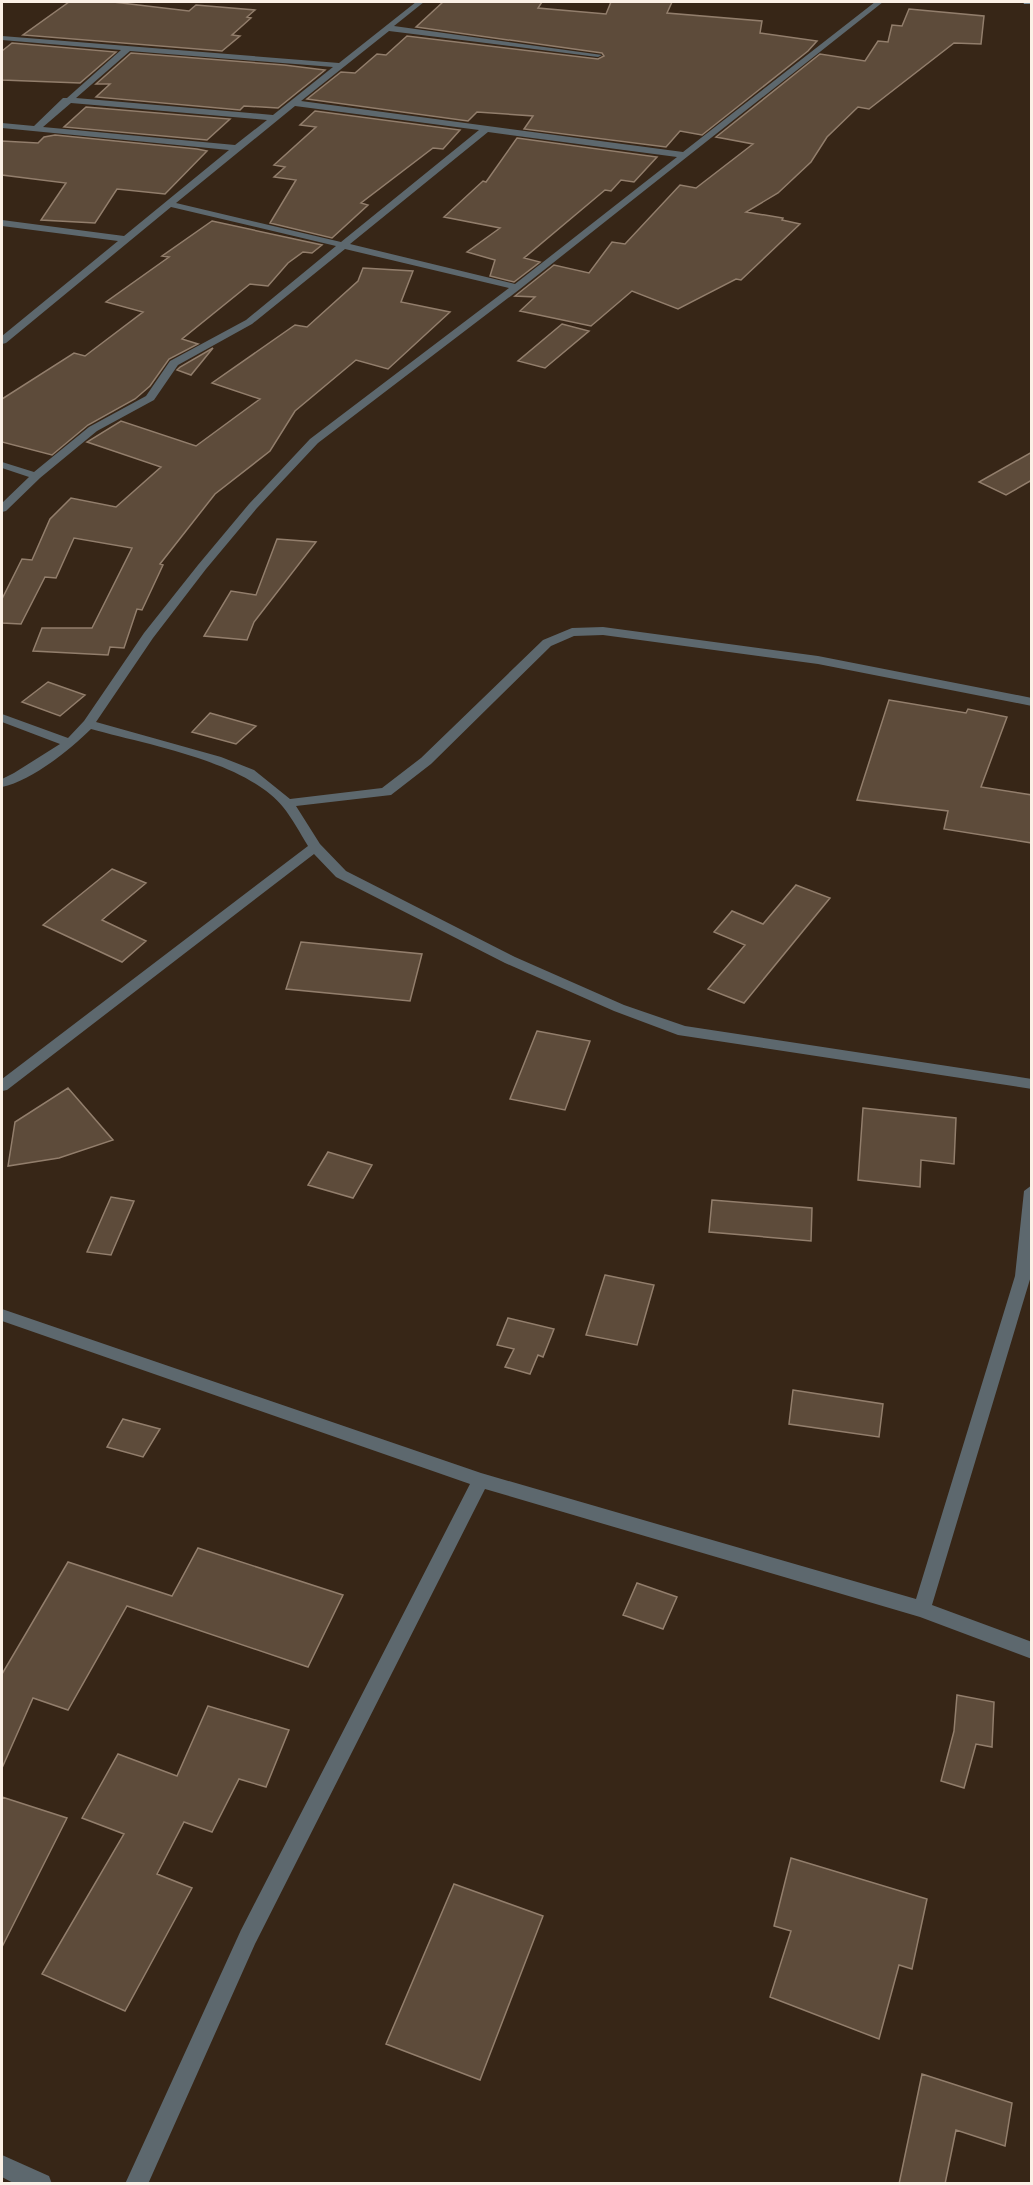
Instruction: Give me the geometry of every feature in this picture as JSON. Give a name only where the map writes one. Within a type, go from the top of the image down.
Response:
[{"type":"street","points":[[2,341],[237,148],[420,2]]},
{"type":"street","points":[[2,783],[19,776],[70,743],[89,724],[148,636],[202,567],[253,506],[314,441],[517,287],[879,2]]},
{"type":"street","points":[[388,28],[598,55]]},
{"type":"street","points":[[2,38],[339,66]]},
{"type":"street","points":[[35,130],[66,100],[129,47]]},
{"type":"street","points":[[66,100],[276,118]]},
{"type":"street","points":[[294,103],[683,155]]},
{"type":"street","points":[[2,126],[237,148]]},
{"type":"street","points":[[2,509],[36,476],[93,429],[150,398],[174,363],[249,322],[347,245],[486,129]]},
{"type":"street","points":[[170,204],[517,287]]},
{"type":"street","points":[[2,223],[126,239]]},
{"type":"street","points":[[2,465],[36,476]]},
{"type":"street","points":[[286,803],[386,792],[426,761],[547,643],[572,632],[603,631],[818,660],[1032,702]]},
{"type":"street","points":[[2,718],[70,743]]},
{"type":"street","points":[[89,724],[216,760],[249,773],[286,803],[315,847],[341,874],[510,960],[619,1008],[683,1031],[1032,1084]]},
{"type":"street","points":[[2,1086],[315,847]]},
{"type":"street","points":[[922,1609],[1023,1276],[1032,1191]]},
{"type":"street","points":[[2,1315],[481,1480],[922,1609],[1032,1651]]},
{"type":"street","points":[[136,2184],[248,1937],[481,1480]]},
{"type":"street","points":[[2,2166],[41,2184]]},
{"type":"building","points":[[69,2],[113,2],[189,11],[196,5],[255,10],[247,17],[251,18],[232,35],[240,36],[222,51],[23,35]]},
{"type":"building","points":[[443,2],[542,2],[538,8],[606,14],[611,2],[672,2],[667,13],[762,21],[760,33],[817,41],[808,51],[702,135],[680,131],[666,147],[524,129],[533,116],[477,112],[468,121],[307,99],[341,72],[355,73],[377,54],[386,55],[407,36],[598,59],[604,56],[602,53],[416,27]]},
{"type":"building","points":[[909,9],[984,16],[981,44],[954,43],[869,109],[858,107],[827,137],[811,162],[778,193],[746,212],[783,218],[782,220],[800,224],[741,280],[736,279],[678,309],[632,291],[591,326],[520,311],[535,297],[515,296],[554,265],[589,273],[612,242],[625,244],[680,185],[696,188],[753,144],[716,137],[820,54],[865,61],[878,41],[888,42],[892,25],[902,26]]},
{"type":"building","points":[[12,43],[116,52],[80,83],[2,80],[2,51]]},
{"type":"building","points":[[131,53],[325,70],[278,108],[244,106],[240,110],[96,97],[110,84],[96,84]]},
{"type":"building","points":[[86,107],[230,119],[207,140],[64,127]]},
{"type":"building","points":[[315,111],[460,130],[443,149],[433,148],[361,203],[368,205],[332,238],[270,223],[296,180],[274,177],[285,167],[274,165],[316,127],[300,125]]},
{"type":"building","points":[[55,135],[207,151],[165,194],[117,189],[95,223],[41,220],[66,183],[2,175],[2,141],[38,143],[44,137]]},
{"type":"building","points":[[517,138],[657,157],[634,182],[621,180],[611,191],[605,190],[524,258],[540,262],[514,282],[490,276],[495,260],[467,252],[500,228],[444,217],[483,181],[486,182]]},
{"type":"building","points":[[212,221],[322,245],[312,253],[303,252],[288,263],[268,286],[250,284],[182,339],[198,344],[169,359],[150,386],[135,399],[88,425],[52,455],[2,442],[2,399],[74,353],[85,356],[143,312],[106,302],[169,257],[162,256]]},
{"type":"building","points":[[363,268],[413,271],[401,302],[450,312],[388,369],[356,360],[295,411],[270,451],[215,494],[160,564],[163,565],[142,610],[137,609],[124,648],[110,647],[108,655],[33,651],[42,628],[92,628],[132,548],[74,538],[56,578],[45,577],[21,624],[2,623],[2,599],[22,559],[32,560],[50,519],[71,498],[116,507],[161,467],[87,442],[121,421],[196,446],[260,399],[212,383],[295,325],[307,327],[358,281]]},
{"type":"building","points":[[562,324],[589,331],[545,368],[518,361]]},
{"type":"building","points":[[213,348],[191,375],[177,370],[180,367]]},
{"type":"building","points":[[1032,452],[1032,480],[1006,495],[979,482]]},
{"type":"building","points":[[277,539],[316,542],[254,622],[247,640],[204,636],[231,591],[256,595]]},
{"type":"building","points":[[48,682],[85,695],[60,716],[22,702]]},
{"type":"building","points":[[889,700],[966,713],[968,709],[1007,717],[981,787],[1032,795],[1032,843],[944,829],[948,811],[857,800]]},
{"type":"building","points":[[210,713],[256,726],[236,744],[192,732]]},
{"type":"building","points":[[112,869],[146,883],[102,920],[146,941],[122,962],[43,925]]},
{"type":"building","points":[[796,885],[830,898],[744,1003],[708,989],[745,945],[714,932],[732,911],[763,924]]},
{"type":"building","points":[[301,942],[422,954],[410,1001],[286,989]]},
{"type":"building","points":[[537,1031],[590,1041],[565,1110],[510,1099]]},
{"type":"building","points":[[68,1088],[113,1140],[59,1158],[8,1166],[15,1122]]},
{"type":"building","points":[[863,1108],[956,1118],[954,1164],[921,1160],[920,1187],[858,1180]]},
{"type":"building","points":[[328,1152],[372,1165],[353,1198],[308,1185]]},
{"type":"building","points":[[111,1197],[134,1201],[111,1255],[87,1252]]},
{"type":"building","points":[[712,1200],[812,1208],[811,1241],[709,1232]]},
{"type":"building","points":[[605,1275],[654,1285],[637,1345],[586,1335]]},
{"type":"building","points":[[508,1318],[554,1329],[543,1357],[538,1355],[530,1374],[505,1367],[514,1349],[497,1345]]},
{"type":"building","points":[[793,1390],[883,1404],[879,1437],[789,1424]]},
{"type":"building","points":[[123,1419],[160,1429],[143,1457],[107,1447]]},
{"type":"building","points":[[198,1548],[343,1595],[308,1667],[127,1606],[68,1710],[33,1698],[2,1768],[2,1674],[68,1562],[172,1596]]},
{"type":"building","points":[[637,1583],[677,1597],[663,1629],[623,1615]]},
{"type":"building","points":[[957,1695],[994,1702],[992,1747],[976,1744],[964,1788],[941,1781],[954,1731]]},
{"type":"building","points":[[208,1706],[289,1730],[266,1787],[239,1779],[212,1832],[184,1822],[157,1874],[192,1888],[125,2011],[42,1974],[124,1834],[82,1818],[118,1754],[177,1776]]},
{"type":"building","points":[[2,1797],[67,1818],[2,1947]]},
{"type":"building","points":[[791,1858],[927,1899],[912,1969],[899,1965],[879,2039],[770,1997],[791,1931],[774,1926]]},
{"type":"building","points":[[454,1884],[543,1916],[480,2080],[386,2044]]},
{"type":"building","points":[[922,2074],[1012,2103],[1005,2146],[956,2130],[945,2184],[899,2184]]}]
